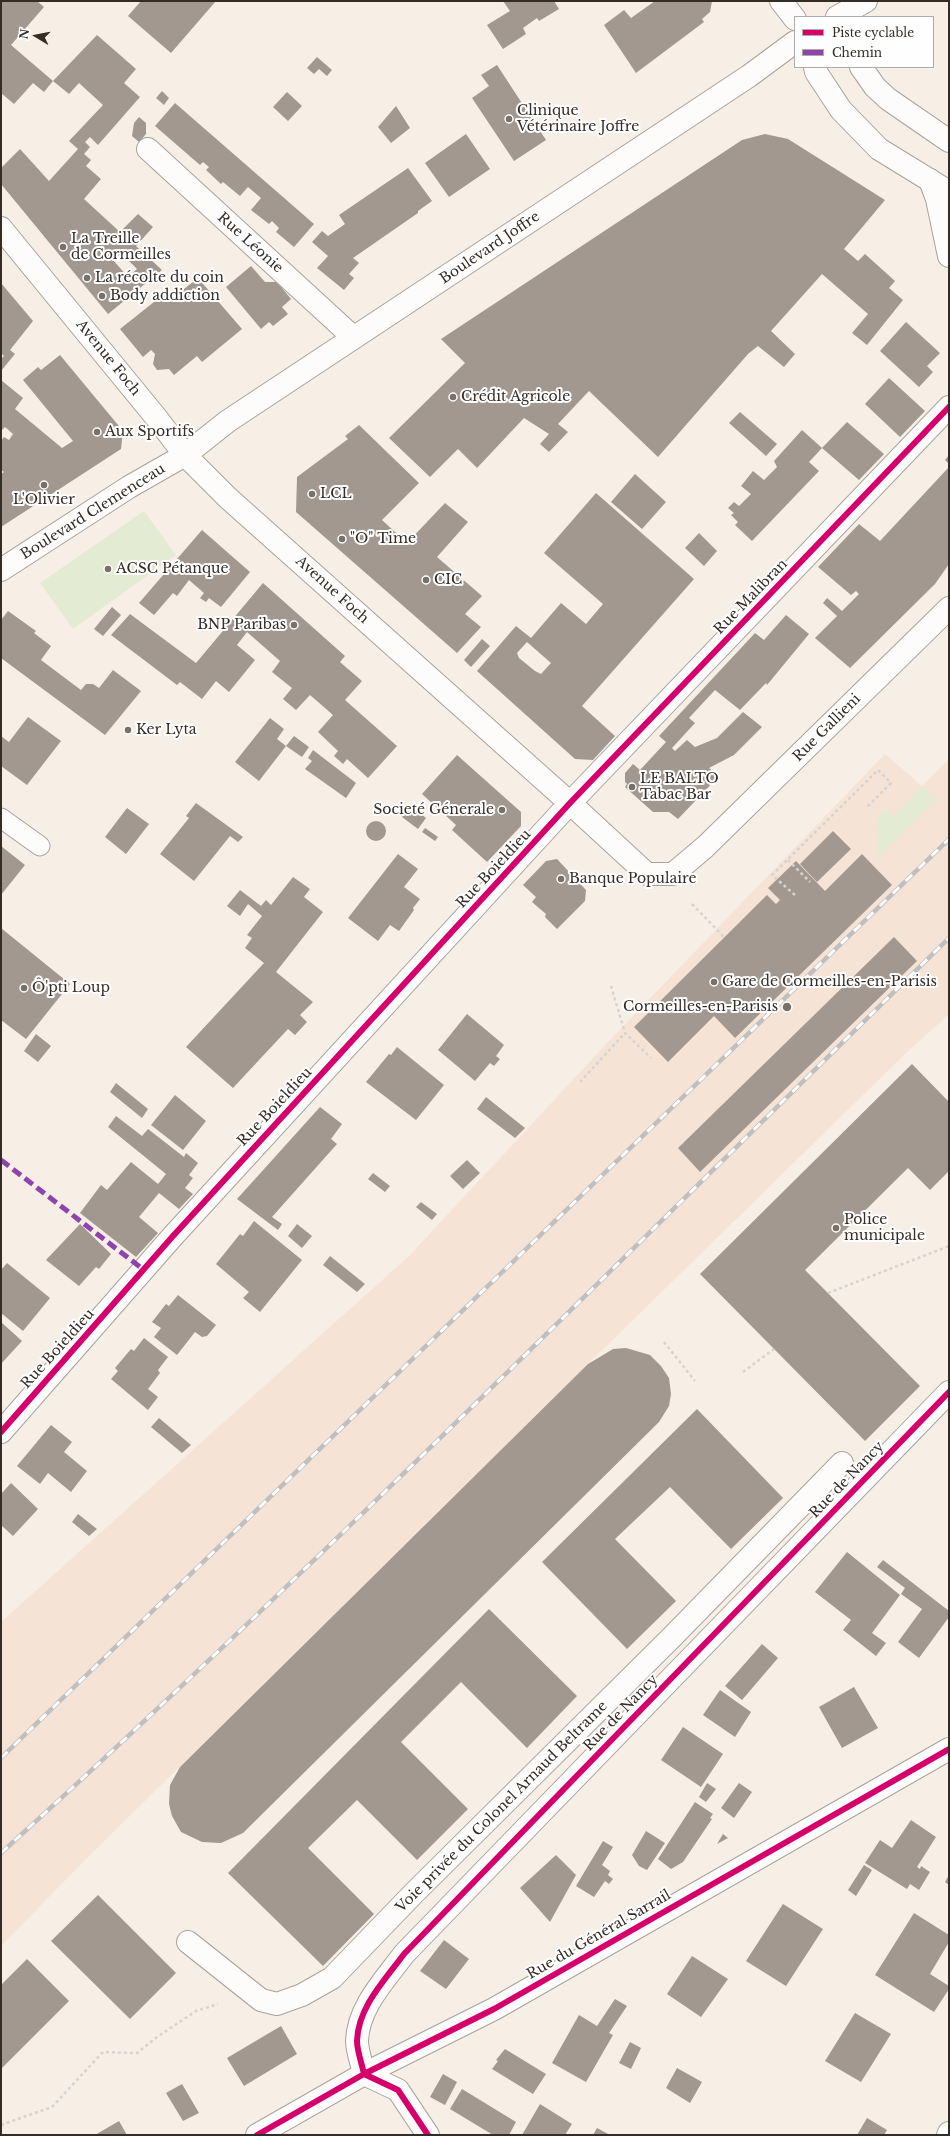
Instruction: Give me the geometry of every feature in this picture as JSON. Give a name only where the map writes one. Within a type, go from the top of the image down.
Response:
[{"type":"street","points":[[781,1],[794,18]]},
{"type":"street","points":[[839,16],[866,1]]},
{"type":"street","name":"Boulevard Joffre","points":[[185,455],[219,428],[353,337],[735,85],[794,43]]},
{"type":"street","points":[[815,68],[816,72],[841,110],[879,149],[949,192]]},
{"type":"street","points":[[862,68],[875,87],[888,99],[949,141]]},
{"type":"street","name":"Rue Léonie","points":[[148,149],[353,337]]},
{"type":"street","points":[[930,180],[937,199],[949,256]]},
{"type":"street","name":"Avenue Foch","points":[[1,228],[155,416],[185,455],[223,494],[570,803],[646,874],[673,874],[705,847]]},
{"type":"street","name":"Rue Malibran","points":[[570,803],[949,407]]},
{"type":"street","name":"Boulevard Clemenceau","points":[[1,570],[129,487],[185,455]]},
{"type":"street","name":"Rue Gallieni","points":[[705,847],[949,608]]},
{"type":"street","name":"Rue Boieldieu","points":[[1,1432],[173,1236],[570,803]]},
{"type":"street","name":"Rue de Nancy","points":[[364,2074],[357,2042],[360,2024],[367,2005],[404,1954],[949,1392]]},
{"type":"street","name":"Voie privée du Colonel Arnaud Beltrame","points":[[188,1942],[261,2000],[277,2004],[302,1995],[332,1978],[414,1893],[661,1648],[842,1462]]},
{"type":"street","name":"Rue du Général Sarrail","points":[[257,2135],[364,2074],[494,2009],[949,1749]]},
{"type":"street","points":[[364,2074],[398,2090],[428,2135]]},
{"type":"lane","points":[[1,818],[40,846]]},
{"type":"path","points":[[796,895],[772,875],[878,770],[891,783],[866,808]]},
{"type":"path","points":[[788,860],[810,882]]},
{"type":"path","points":[[692,904],[724,937]]},
{"type":"path","points":[[611,986],[626,1033],[651,1058]]},
{"type":"path","points":[[580,1082],[626,1033]]},
{"type":"path","points":[[828,1293],[949,1246]]},
{"type":"path","points":[[664,1342],[695,1381]]},
{"type":"path","points":[[744,1372],[774,1349]]},
{"type":"path","points":[[1,2125],[52,2107],[103,2052],[137,2053],[157,2037],[196,2011],[251,1992]]},
{"type":"shaded area","points":[[885,754],[922,786],[949,759],[949,1014],[902,1057],[588,1364],[86,1859],[1,1946],[1,1622],[409,1256],[608,1042]]},
{"type":"green space","name":"ACSC Pétanque","points":[[144,511],[176,555],[73,629],[40,583]]},
{"type":"green space","points":[[922,786],[936,800],[877,859],[878,816],[886,808],[894,816]]},
{"type":"building","points":[[1,1],[37,1],[44,7],[11,45],[53,81],[44,92],[33,83],[14,104],[1,93]]},
{"type":"building","points":[[141,1],[216,1],[171,53],[128,16]]},
{"type":"building","points":[[503,1],[554,1],[559,9],[539,21],[537,18],[523,28],[526,34],[503,49],[487,25],[510,11]]},
{"type":"building","points":[[655,1],[712,1],[710,12],[702,19],[704,22],[636,73],[604,25],[624,10],[631,18]]},
{"type":"building","points":[[97,35],[136,69],[124,83],[140,97],[98,145],[90,137],[85,142],[90,147],[84,154],[91,160],[86,166],[101,179],[84,199],[120,232],[138,214],[153,227],[136,246],[162,270],[108,314],[1,184],[1,168],[20,149],[49,181],[78,149],[69,141],[103,105],[79,83],[69,94],[53,81]],"holes":[[[125,250],[132,257],[129,261],[137,269],[128,277],[113,260]]]},
{"type":"building","points":[[317,57],[332,70],[327,76],[319,69],[314,74],[307,68]]},
{"type":"building","name":"Clinique Vétérinaire Joffre","points":[[497,65],[546,140],[514,161],[472,98],[489,86],[481,75]]},
{"type":"building","points":[[162,91],[169,98],[164,105],[156,98]]},
{"type":"building","points":[[287,92],[302,106],[288,121],[273,107]]},
{"type":"building","points":[[175,103],[314,224],[294,247],[276,232],[279,228],[272,221],[269,224],[251,210],[261,198],[248,187],[240,196],[223,182],[221,184],[206,170],[209,167],[203,162],[200,165],[155,126]]},
{"type":"building","points":[[396,106],[410,128],[391,143],[378,127]]},
{"type":"building","points":[[139,117],[146,123],[146,134],[139,142],[132,136],[134,123]]},
{"type":"building","points":[[466,134],[490,169],[449,197],[425,163]]},
{"type":"building","points":[[765,134],[788,139],[885,200],[844,249],[858,261],[865,254],[895,281],[889,288],[903,300],[867,345],[852,333],[868,314],[822,274],[771,331],[795,354],[784,367],[758,346],[748,354],[658,457],[589,391],[558,424],[568,432],[549,452],[540,444],[549,434],[524,418],[477,468],[458,449],[430,477],[389,438],[465,363],[441,339],[742,140]]},
{"type":"building","points":[[408,168],[432,201],[418,211],[418,213],[353,258],[359,263],[349,274],[354,278],[344,290],[317,268],[328,256],[312,242],[322,231],[328,236],[345,224],[339,215]]},
{"type":"building","points":[[251,266],[265,282],[277,282],[291,299],[282,307],[288,314],[273,326],[269,322],[261,329],[226,287]]},
{"type":"building","points":[[198,278],[242,329],[202,362],[197,356],[174,375],[169,369],[157,370],[153,364],[155,354],[151,350],[143,357],[120,329],[159,298],[160,299],[165,295],[170,300]]},
{"type":"building","points":[[1,283],[33,321],[10,350],[15,354],[1,371],[1,359],[4,356],[1,353]]},
{"type":"building","points":[[906,322],[940,353],[927,366],[933,372],[919,387],[880,351]]},
{"type":"building","points":[[60,355],[123,431],[121,449],[1,527],[1,474],[4,472],[1,470],[1,441],[4,437],[9,440],[13,434],[5,427],[1,431],[1,380],[23,398],[15,409],[62,448],[73,441],[23,380],[38,367],[41,370]]},
{"type":"building","points":[[889,378],[925,411],[900,437],[865,404]]},
{"type":"building","points":[[740,412],[777,444],[766,456],[729,423]]},
{"type":"building","points":[[847,422],[884,454],[859,480],[822,448]]},
{"type":"building","points":[[359,425],[419,483],[382,520],[407,543],[445,503],[468,522],[437,557],[482,596],[465,614],[481,627],[457,653],[296,512],[297,477],[348,439],[345,436]]},
{"type":"building","points":[[802,430],[822,448],[809,462],[819,471],[752,541],[735,525],[738,522],[731,515],[734,513],[728,508],[734,502],[739,506],[751,494],[741,486],[753,471],[764,480],[777,467],[774,461]]},
{"type":"building","points":[[949,455],[949,464],[945,460]]},
{"type":"building","points":[[949,467],[949,564],[935,584],[850,668],[815,638],[837,616],[823,603],[827,598],[842,611],[859,594],[856,591],[851,595],[818,567],[859,524],[880,541]]},
{"type":"building","points":[[635,474],[666,502],[642,529],[611,502]]},
{"type":"building","points":[[596,493],[694,579],[582,706],[615,736],[593,760],[575,759],[477,671],[516,626],[531,638],[561,603],[586,624],[603,604],[544,553]],"holes":[[[527,642],[551,663],[541,674],[519,658],[517,653]]]},
{"type":"building","points":[[202,530],[250,572],[221,607],[209,598],[206,602],[200,598],[204,593],[189,580],[177,596],[173,593],[154,615],[139,603]]},
{"type":"building","points":[[699,533],[717,551],[704,566],[685,548]]},
{"type":"building","points":[[263,583],[345,656],[340,662],[362,681],[345,700],[397,746],[368,778],[347,759],[343,764],[334,756],[338,751],[318,732],[333,715],[310,695],[296,710],[283,699],[292,688],[272,672],[280,661],[247,632],[237,645],[255,660],[229,692],[216,681],[202,699],[180,682],[177,685],[111,635],[130,614],[196,663]]},
{"type":"building","points":[[112,607],[121,615],[103,636],[94,629]]},
{"type":"building","points":[[8,611],[36,631],[34,633],[51,646],[41,660],[81,690],[86,684],[93,684],[99,688],[113,670],[141,691],[105,735],[1,658],[1,620]]},
{"type":"building","points":[[786,615],[809,634],[767,685],[766,683],[740,710],[715,690],[689,718],[695,723],[672,748],[675,751],[687,740],[695,747],[717,738],[743,712],[762,727],[734,755],[709,768],[719,776],[678,819],[669,812],[653,812],[625,787],[627,784],[625,782],[625,773],[633,764],[640,770],[666,742],[659,736],[755,633],[764,640]]},
{"type":"building","points":[[482,639],[490,646],[471,667],[464,660]]},
{"type":"building","points":[[28,717],[61,741],[27,785],[1,766],[1,736],[9,742]]},
{"type":"building","points":[[270,718],[284,729],[277,739],[286,746],[259,781],[235,762]]},
{"type":"building","points":[[294,736],[309,747],[302,757],[286,746]]},
{"type":"building","points":[[313,750],[356,783],[346,798],[305,769],[312,761],[308,758]]},
{"type":"building","points":[[457,755],[521,812],[521,826],[487,862],[452,830],[456,825],[422,794]]},
{"type":"building","points":[[196,803],[243,837],[238,842],[230,836],[194,881],[160,854],[189,818],[186,816]]},
{"type":"building","points":[[411,806],[426,818],[418,829],[402,817]]},
{"type":"building","points":[[127,808],[149,824],[126,854],[105,837]]},
{"type":"building","points":[[376,821],[383,824],[386,831],[383,838],[376,841],[369,838],[366,831],[369,824]]},
{"type":"building","points":[[425,828],[438,837],[435,841],[422,832]]},
{"type":"building","points":[[833,831],[851,849],[817,882],[800,864]]},
{"type":"building","points":[[1,846],[25,865],[1,895]]},
{"type":"building","points":[[398,854],[418,869],[404,887],[420,899],[399,931],[390,925],[378,941],[348,918]]},
{"type":"building","points":[[862,854],[892,885],[735,1038],[714,1016],[668,1062],[634,1027],[767,895],[776,904],[780,900],[768,888],[796,861],[825,891]]},
{"type":"building","points":[[557,859],[586,890],[585,901],[557,929],[545,917],[546,914],[532,902],[536,897],[523,885],[546,861]]},
{"type":"building","points":[[293,877],[310,889],[304,897],[323,912],[276,972],[313,1002],[300,1015],[307,1022],[295,1035],[288,1029],[233,1088],[186,1047],[264,963],[245,948],[252,938],[247,935],[262,916],[248,904],[240,916],[227,906],[240,890],[261,906],[266,900],[271,905]]},
{"type":"building","name":"Ô'pti Loup","points":[[1,928],[70,984],[26,1039],[1,1020]]},
{"type":"building","points":[[894,937],[917,961],[700,1172],[678,1148]]},
{"type":"building","points":[[467,1014],[504,1045],[496,1056],[500,1059],[494,1066],[490,1063],[475,1081],[438,1050]]},
{"type":"building","points":[[36,1034],[51,1046],[38,1062],[24,1051]]},
{"type":"building","points":[[397,1047],[444,1085],[416,1120],[366,1082],[389,1054],[391,1055]]},
{"type":"building","points":[[912,1064],[949,1102],[949,1171],[930,1190],[908,1168],[805,1270],[920,1386],[865,1441],[700,1274]]},
{"type":"building","points":[[116,1083],[148,1109],[142,1118],[110,1092]]},
{"type":"building","points":[[175,1095],[206,1121],[183,1150],[151,1125]]},
{"type":"building","points":[[486,1097],[525,1128],[515,1138],[477,1109]]},
{"type":"building","points":[[320,1107],[342,1124],[331,1139],[337,1144],[272,1217],[282,1224],[278,1230],[237,1199]]},
{"type":"building","points":[[116,1116],[142,1136],[148,1129],[184,1157],[186,1153],[198,1163],[189,1175],[193,1178],[185,1188],[193,1194],[179,1209],[159,1193],[139,1217],[158,1233],[136,1257],[80,1213],[101,1185],[107,1190],[131,1162],[158,1184],[166,1174],[108,1127]]},
{"type":"building","points":[[467,1160],[480,1173],[463,1189],[450,1176]]},
{"type":"building","points":[[373,1173],[390,1186],[385,1192],[368,1179]]},
{"type":"building","points":[[421,1202],[437,1214],[432,1220],[416,1207]]},
{"type":"building","points":[[254,1221],[302,1260],[260,1312],[243,1298],[249,1292],[216,1264],[240,1234],[243,1236]]},
{"type":"building","points":[[80,1224],[111,1254],[99,1269],[96,1267],[79,1286],[46,1260]]},
{"type":"building","points":[[297,1224],[312,1236],[302,1248],[288,1236]]},
{"type":"building","points":[[330,1256],[365,1284],[357,1292],[323,1265]]},
{"type":"building","points":[[7,1263],[50,1298],[23,1331],[1,1313],[1,1270]]},
{"type":"building","points":[[178,1295],[216,1325],[207,1336],[202,1337],[195,1332],[177,1355],[154,1337],[161,1328],[152,1322],[166,1304],[169,1306]]},
{"type":"building","points":[[1,1322],[22,1341],[1,1364]]},
{"type":"building","points":[[144,1338],[168,1357],[158,1370],[160,1373],[148,1389],[158,1397],[148,1410],[111,1379],[118,1371],[115,1368],[131,1349],[134,1351]]},
{"type":"building","points":[[626,1348],[650,1355],[661,1366],[669,1378],[671,1394],[669,1406],[659,1422],[243,1833],[221,1843],[202,1842],[181,1832],[172,1816],[169,1804],[170,1785],[180,1767],[588,1364],[613,1349]]},
{"type":"building","points":[[697,1409],[783,1498],[731,1549],[670,1487],[615,1539],[676,1601],[627,1649],[542,1562]]},
{"type":"building","points":[[159,1418],[191,1445],[182,1453],[151,1427]]},
{"type":"building","points":[[51,1425],[72,1442],[64,1452],[87,1471],[71,1492],[48,1473],[40,1484],[17,1466]]},
{"type":"building","points":[[11,1483],[38,1509],[13,1536],[1,1525],[1,1494]]},
{"type":"building","points":[[78,1514],[97,1529],[89,1536],[72,1522]]},
{"type":"building","points":[[847,1552],[900,1595],[872,1633],[886,1643],[876,1656],[843,1630],[851,1620],[815,1592]]},
{"type":"building","points":[[883,1560],[949,1611],[949,1617],[919,1658],[898,1642],[922,1609],[901,1594],[905,1588],[877,1567]]},
{"type":"building","points":[[489,1609],[577,1696],[527,1748],[461,1682],[401,1742],[468,1809],[417,1860],[357,1800],[308,1848],[374,1914],[323,1966],[228,1873]]},
{"type":"building","points":[[762,1644],[778,1658],[742,1700],[725,1686]]},
{"type":"building","points":[[854,1687],[878,1728],[842,1748],[819,1707]]},
{"type":"building","points":[[720,1690],[751,1712],[735,1737],[703,1715]]},
{"type":"building","points":[[683,1727],[723,1754],[701,1787],[661,1760]]},
{"type":"building","points":[[707,1783],[716,1789],[706,1802],[699,1797]]},
{"type":"building","points":[[739,1783],[752,1792],[734,1818],[721,1808]]},
{"type":"building","points":[[695,1802],[713,1814],[710,1818],[712,1819],[683,1862],[671,1869],[658,1859]]},
{"type":"building","points":[[911,1820],[936,1837],[917,1867],[920,1869],[921,1866],[930,1872],[919,1890],[910,1884],[907,1889],[865,1863],[880,1840],[892,1848]]},
{"type":"building","points":[[646,1831],[665,1843],[647,1870],[639,1866],[632,1855]]},
{"type":"building","points":[[723,1834],[728,1838],[717,1844]]},
{"type":"building","points":[[603,1841],[613,1847],[602,1865],[610,1871],[608,1875],[613,1879],[609,1884],[605,1881],[594,1897],[576,1886]]},
{"type":"building","points":[[556,1855],[576,1875],[550,1922],[520,1888]]},
{"type":"building","points":[[864,1865],[872,1870],[856,1896],[848,1890]]},
{"type":"building","points":[[949,1875],[949,1885],[945,1882]]},
{"type":"building","points":[[98,1895],[176,1973],[130,2019],[51,1941]]},
{"type":"building","points":[[783,1904],[823,1929],[786,1986],[746,1961]]},
{"type":"building","points":[[914,1913],[949,1935],[949,1942],[930,1974],[949,1986],[949,1989],[934,2012],[875,1975]]},
{"type":"building","points":[[444,1940],[469,1959],[446,1989],[420,1971]]},
{"type":"building","points":[[692,1956],[728,1979],[701,2017],[667,1994]]},
{"type":"building","points":[[27,1959],[69,2001],[1,2069],[1,1985]]},
{"type":"building","points":[[615,1999],[627,2006],[609,2033],[613,2035],[586,2082],[552,2063],[579,2015],[597,2026]]},
{"type":"building","points":[[855,2013],[891,2034],[861,2082],[825,2061]]},
{"type":"building","points":[[281,2026],[297,2054],[244,2086],[227,2058]]},
{"type":"building","points":[[630,2042],[641,2048],[631,2069],[619,2063]]},
{"type":"building","points":[[505,2049],[546,2074],[533,2094],[492,2069],[498,2061],[496,2060]]},
{"type":"building","points":[[677,2068],[702,2082],[690,2103],[666,2088]]},
{"type":"building","points":[[443,2074],[457,2082],[445,2105],[430,2097]]},
{"type":"building","points":[[182,2084],[199,2113],[183,2121],[166,2093]]},
{"type":"building","points":[[462,2089],[516,2122],[509,2135],[493,2135],[450,2109]]},
{"type":"building","points":[[540,2104],[572,2124],[565,2135],[522,2135]]},
{"type":"building","points":[[867,2118],[887,2130],[884,2135],[857,2135]]},
{"type":"building","points":[[119,2121],[127,2135],[95,2135]]},
{"type":"building","points":[[597,2128],[610,2135],[593,2135]]},
{"type":"railway","points":[[1,1758],[949,839]]},
{"type":"railway","points":[[1,1853],[122,1742],[361,1515],[949,938]]},
{"type":"marked path","points":[[1,1160],[144,1270]]},
{"type":"cycle path","points":[[1,1432],[173,1236],[570,803],[949,407]]},
{"type":"cycle path","points":[[364,2074],[357,2045],[362,2017],[374,1994],[404,1954],[949,1392]]},
{"type":"cycle path","points":[[257,2135],[364,2074],[494,2009],[949,1749]]},
{"type":"cycle path","points":[[364,2074],[398,2090],[428,2135]]},
{"type":"place","name":"Clinique Vétérinaire Joffre","points":[[509,119]]},
{"type":"place","name":"La Treille de Cormeilles","points":[[63,247]]},
{"type":"place","name":"La récolte du coin","points":[[87,278]]},
{"type":"place","name":"Body addiction","points":[[102,296]]},
{"type":"place","name":"Crédit Agricole","points":[[453,397]]},
{"type":"place","name":"Aux Sportifs","points":[[97,432]]},
{"type":"place","name":"L'Olivier","points":[[44,485]]},
{"type":"place","name":"LCL","points":[[312,494]]},
{"type":"place","name":"\"O\" Time","points":[[342,539]]},
{"type":"place","name":"ACSC Pétanque","points":[[108,569]]},
{"type":"place","name":"CIC","points":[[426,580]]},
{"type":"place","name":"BNP Paribas","points":[[294,625]]},
{"type":"place","name":"Ker Lyta","points":[[128,730]]},
{"type":"place","name":"LE BALTO Tabac Bar","points":[[632,787]]},
{"type":"place","name":"Societé Génerale","points":[[502,810]]},
{"type":"place","name":"Banque Populaire","points":[[561,879]]},
{"type":"place","name":"Gare de Cormeilles-en-Parisis","points":[[714,982]]},
{"type":"place","name":"Ô'pti Loup","points":[[24,988]]},
{"type":"place","name":"Cormeilles-en-Parisis","points":[[787,1007]]},
{"type":"place","name":"Police municipale","points":[[836,1228]]}]
